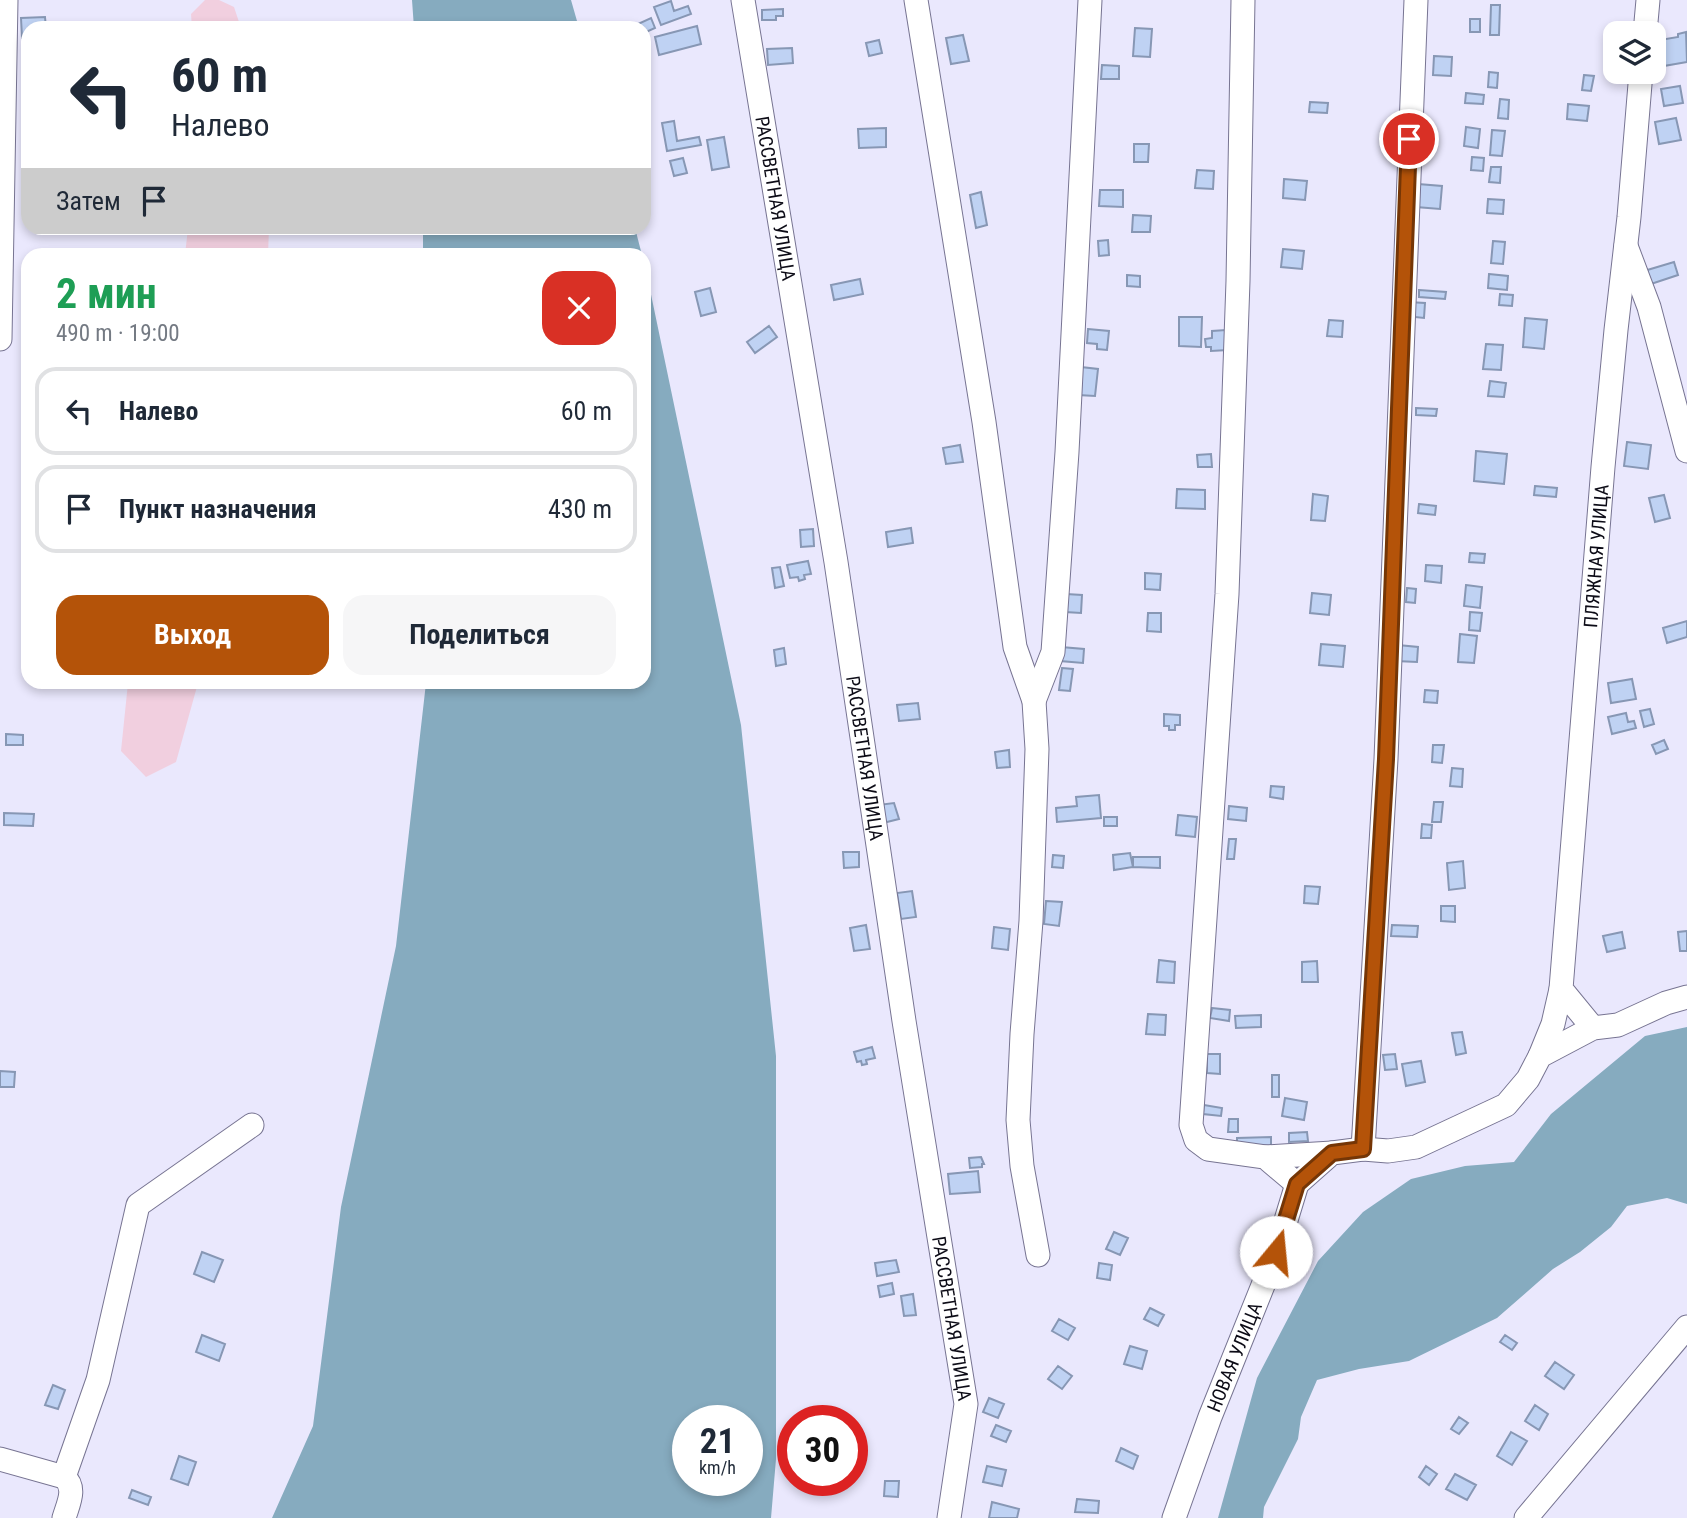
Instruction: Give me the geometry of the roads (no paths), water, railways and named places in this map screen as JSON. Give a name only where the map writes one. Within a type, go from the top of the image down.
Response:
[{"type":"street","points":[[0,340],[6,0]]},
{"type":"street","name":"РАССВЕТНАЯ УЛИЦА","points":[[743,0],[831,535],[904,1021],[967,1404],[949,1518]]},
{"type":"street","points":[[916,0],[984,422],[1016,646],[1034,701],[1037,749],[1031,920],[1021,1034],[1018,1120],[1022,1166],[1038,1255]]},
{"type":"street","points":[[1034,701],[1053,652],[1067,452],[1090,0]]},
{"type":"street","points":[[1243,0],[1238,281],[1227,594],[1191,1125],[1196,1140],[1208,1149],[1265,1157],[1363,1149],[1388,1151],[1416,1147],[1506,1105],[1528,1079],[1541,1056],[1593,1028],[1618,1026],[1666,1003],[1687,997]]},
{"type":"street","points":[[1363,1149],[1386,759],[1416,0]]},
{"type":"street","points":[[1646,21],[1648,0]]},
{"type":"street","name":"ПЛЯЖНАЯ УЛИЦА","points":[[1541,1056],[1553,1024],[1561,989],[1604,467],[1640,84]]},
{"type":"street","points":[[1625,243],[1649,307],[1687,451]]},
{"type":"street","points":[[1561,989],[1593,1028]]},
{"type":"street","points":[[64,1477],[98,1380],[138,1205],[252,1125]]},
{"type":"street","points":[[1265,1157],[1297,1184],[1332,1153]]},
{"type":"street","name":"НОВАЯ УЛИЦА","points":[[1174,1518],[1210,1417],[1276,1252],[1297,1184]]},
{"type":"street","points":[[1526,1518],[1687,1328]]},
{"type":"street","points":[[0,1459],[64,1477],[70,1482],[72,1488],[64,1518]]},
{"type":"water","points":[[412,0],[571,0],[577,21],[414,21]]},
{"type":"water","points":[[423,235],[637,235],[640,248],[423,248]]},
{"type":"water","points":[[651,294],[741,725],[776,1056],[776,1459],[771,1518],[272,1518],[313,1426],[341,1207],[396,946],[425,689],[651,689]]},
{"type":"water","points":[[1687,1027],[1687,1204],[1667,1198],[1627,1206],[1611,1227],[1553,1269],[1497,1318],[1409,1361],[1359,1369],[1317,1380],[1301,1417],[1298,1439],[1264,1507],[1263,1518],[1218,1518],[1257,1378],[1318,1261],[1363,1212],[1411,1179],[1465,1166],[1514,1162],[1551,1114],[1645,1036]]}]
